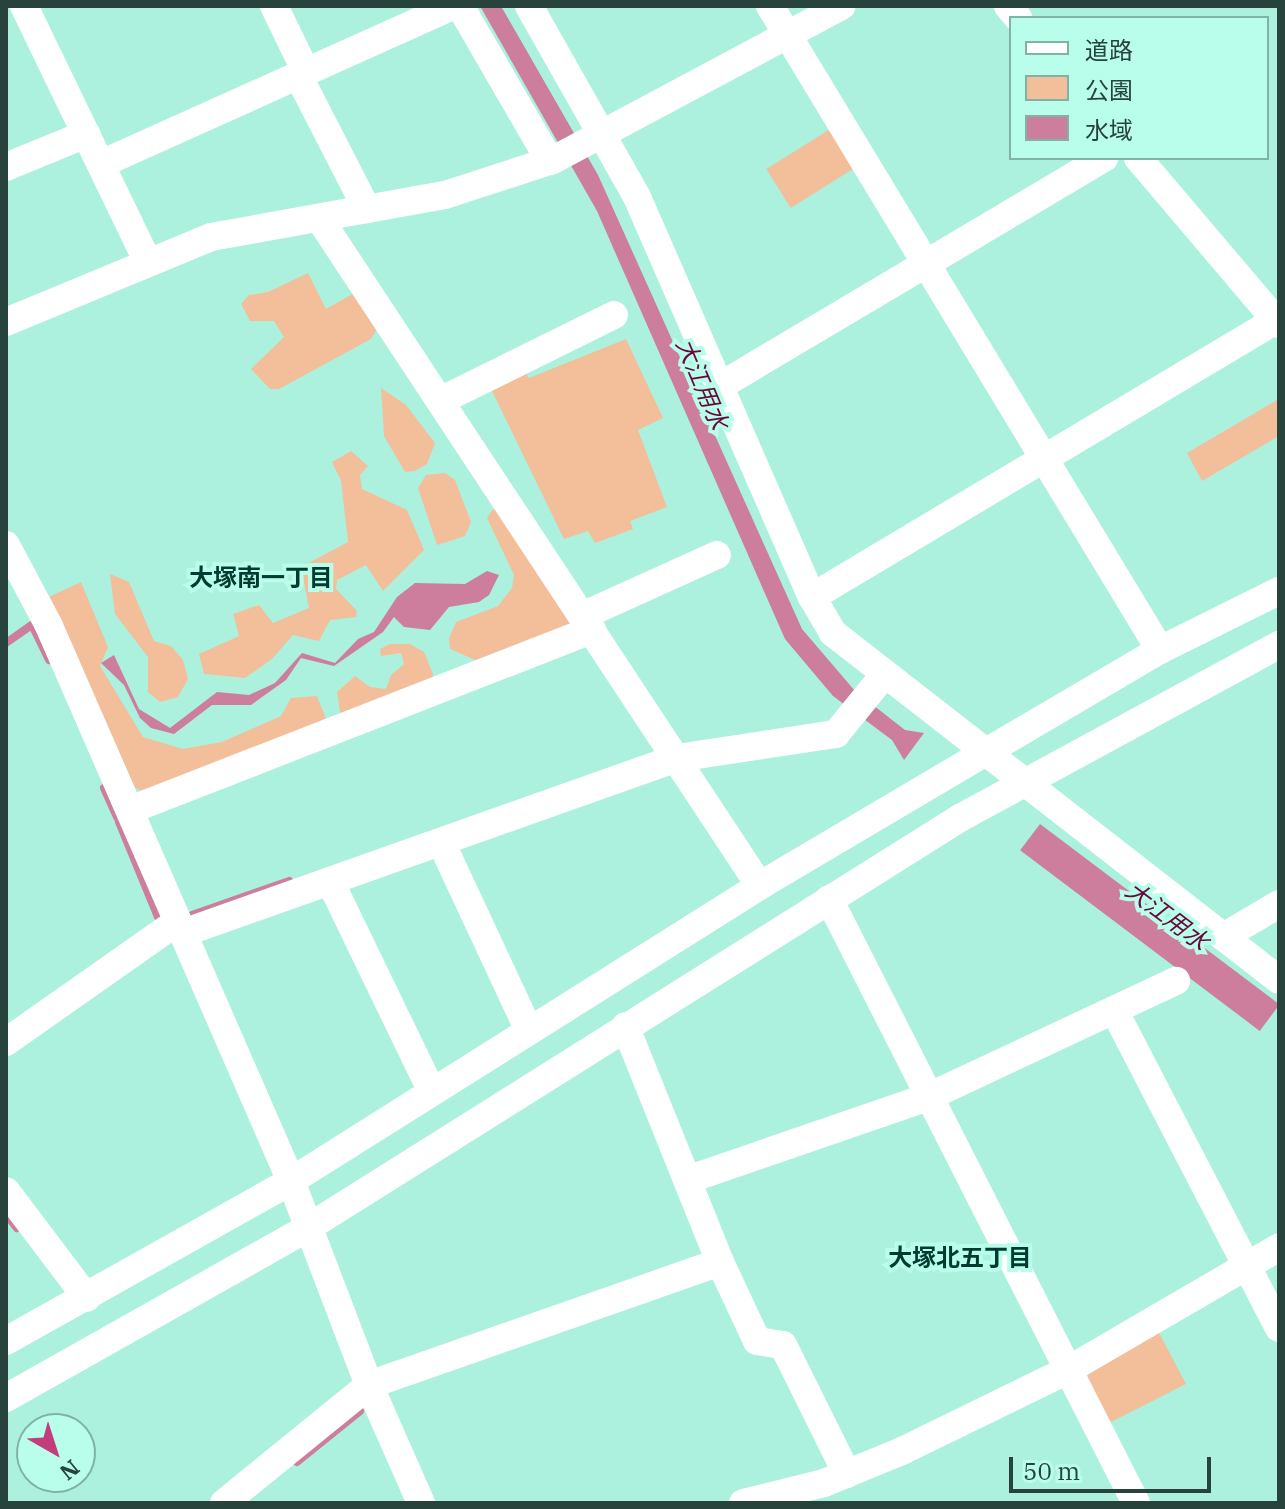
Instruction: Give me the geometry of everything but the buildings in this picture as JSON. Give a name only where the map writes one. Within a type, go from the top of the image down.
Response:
[{"type":"street","points":[[24,6],[147,260]]},
{"type":"street","points":[[274,6],[302,74],[367,209]]},
{"type":"street","points":[[101,164],[452,6]]},
{"type":"street","points":[[460,6],[552,160]]},
{"type":"street","points":[[529,6],[720,386],[812,597],[833,633],[877,683],[986,752],[1279,980]]},
{"type":"street","points":[[770,6],[1160,650]]},
{"type":"street","points":[[6,322],[147,260],[211,237],[445,195],[552,160],[842,6]]},
{"type":"street","points":[[6,167],[86,134]]},
{"type":"street","points":[[720,386],[1101,160]]},
{"type":"street","points":[[812,597],[1277,322],[1140,160]]},
{"type":"street","points":[[319,218],[760,886]]},
{"type":"street","points":[[440,401],[614,315]]},
{"type":"street","points":[[9,554],[130,810],[291,1181],[369,1385],[421,1503]]},
{"type":"street","points":[[130,810],[587,623],[717,555]]},
{"type":"street","points":[[6,1341],[291,1181],[760,886],[986,752],[1160,650],[1279,591]]},
{"type":"street","points":[[6,1398],[309,1227],[625,1026],[1023,782],[1279,645]]},
{"type":"street","points":[[11,1029],[180,927],[330,881],[677,758],[836,734],[877,683]]},
{"type":"street","points":[[441,842],[529,1031]]},
{"type":"street","points":[[330,881],[432,1092]]},
{"type":"street","points":[[829,899],[1136,1503]]},
{"type":"street","points":[[1223,937],[1279,904]]},
{"type":"street","points":[[687,1180],[928,1097],[1176,981]]},
{"type":"street","points":[[1114,1010],[1279,1328]]},
{"type":"street","points":[[625,1026],[720,1262],[757,1341],[783,1345],[836,1487]]},
{"type":"street","points":[[6,1191],[87,1298]]},
{"type":"street","points":[[743,1503],[836,1487],[1068,1370],[1279,1247]]},
{"type":"street","points":[[224,1503],[369,1385],[720,1262]]},
{"type":"green space","points":[[835,126],[859,165],[791,208],[766,169]]},
{"type":"green space","points":[[308,273],[326,309],[356,292],[379,326],[371,339],[279,389],[270,389],[251,369],[284,337],[274,321],[250,321],[241,304],[249,295],[268,292]]},
{"type":"green space","points":[[626,339],[663,418],[638,430],[667,507],[630,521],[633,529],[595,543],[588,531],[564,539],[489,385],[523,368],[529,378]]},
{"type":"green space","points":[[381,388],[406,405],[435,443],[427,464],[415,471],[405,472],[384,436]]},
{"type":"green space","points":[[1279,399],[1279,436],[1202,481],[1187,453]]},
{"type":"green space","points":[[351,451],[368,466],[360,475],[362,489],[407,510],[424,550],[383,591],[366,565],[337,580],[336,589],[357,611],[356,617],[330,620],[319,641],[293,635],[272,659],[245,678],[204,674],[199,654],[239,636],[233,614],[259,605],[273,623],[309,608],[301,567],[348,542],[341,481],[332,462]]},
{"type":"green space","points":[[445,473],[455,480],[471,522],[465,536],[437,545],[418,488],[426,475]]},
{"type":"green space","points":[[493,509],[500,511],[572,619],[570,628],[480,662],[450,649],[449,638],[456,622],[498,606],[512,588],[514,575],[487,518]]},
{"type":"green space","points":[[110,574],[129,582],[154,641],[171,646],[183,660],[188,679],[178,697],[160,702],[148,692],[148,657],[115,614]]},
{"type":"green space","points":[[81,582],[108,647],[100,666],[143,737],[183,749],[222,742],[281,716],[291,698],[317,696],[326,719],[148,793],[135,788],[49,597]]},
{"type":"green space","points":[[390,644],[410,644],[424,652],[433,674],[431,684],[341,718],[337,692],[355,676],[370,687],[386,689],[391,675],[404,664],[401,653],[381,656],[380,649]]},
{"type":"green space","points":[[1157,1329],[1186,1384],[1105,1425],[1086,1387],[1090,1368]]},
{"type":"water","points":[[480,6],[501,6],[598,175],[802,629],[855,691],[905,730],[924,733],[904,760],[892,740],[833,696],[785,639],[597,211]]},
{"type":"water","points":[[487,571],[499,575],[489,595],[479,602],[449,607],[430,630],[404,627],[394,617],[383,632],[334,666],[301,658],[286,680],[251,705],[212,705],[174,734],[151,728],[140,718],[124,685],[101,663],[114,655],[139,709],[170,728],[217,692],[249,695],[275,683],[302,653],[335,663],[358,639],[374,632],[397,597],[415,583],[465,584]]},
{"type":"water","points":[[1040,824],[1279,1004],[1260,1031],[1020,850]]},
{"type":"waterway","points":[[6,643],[32,625],[49,660]]},
{"type":"waterway","points":[[104,788],[117,817]]},
{"type":"waterway","points":[[119,822],[158,917]]},
{"type":"waterway","points":[[192,915],[289,881]]},
{"type":"waterway","points":[[6,1214],[17,1228]]},
{"type":"waterway","points":[[297,1462],[360,1411]]},
{"type":"district","name":"大塚南一丁目","points":[[261,578]]},
{"type":"district","name":"大塚北五丁目","points":[[960,1258]]},
{"type":"water label","name":"大江用水","points":[[702,384]]},
{"type":"water label","name":"大江用水","points":[[1167,916]]}]
